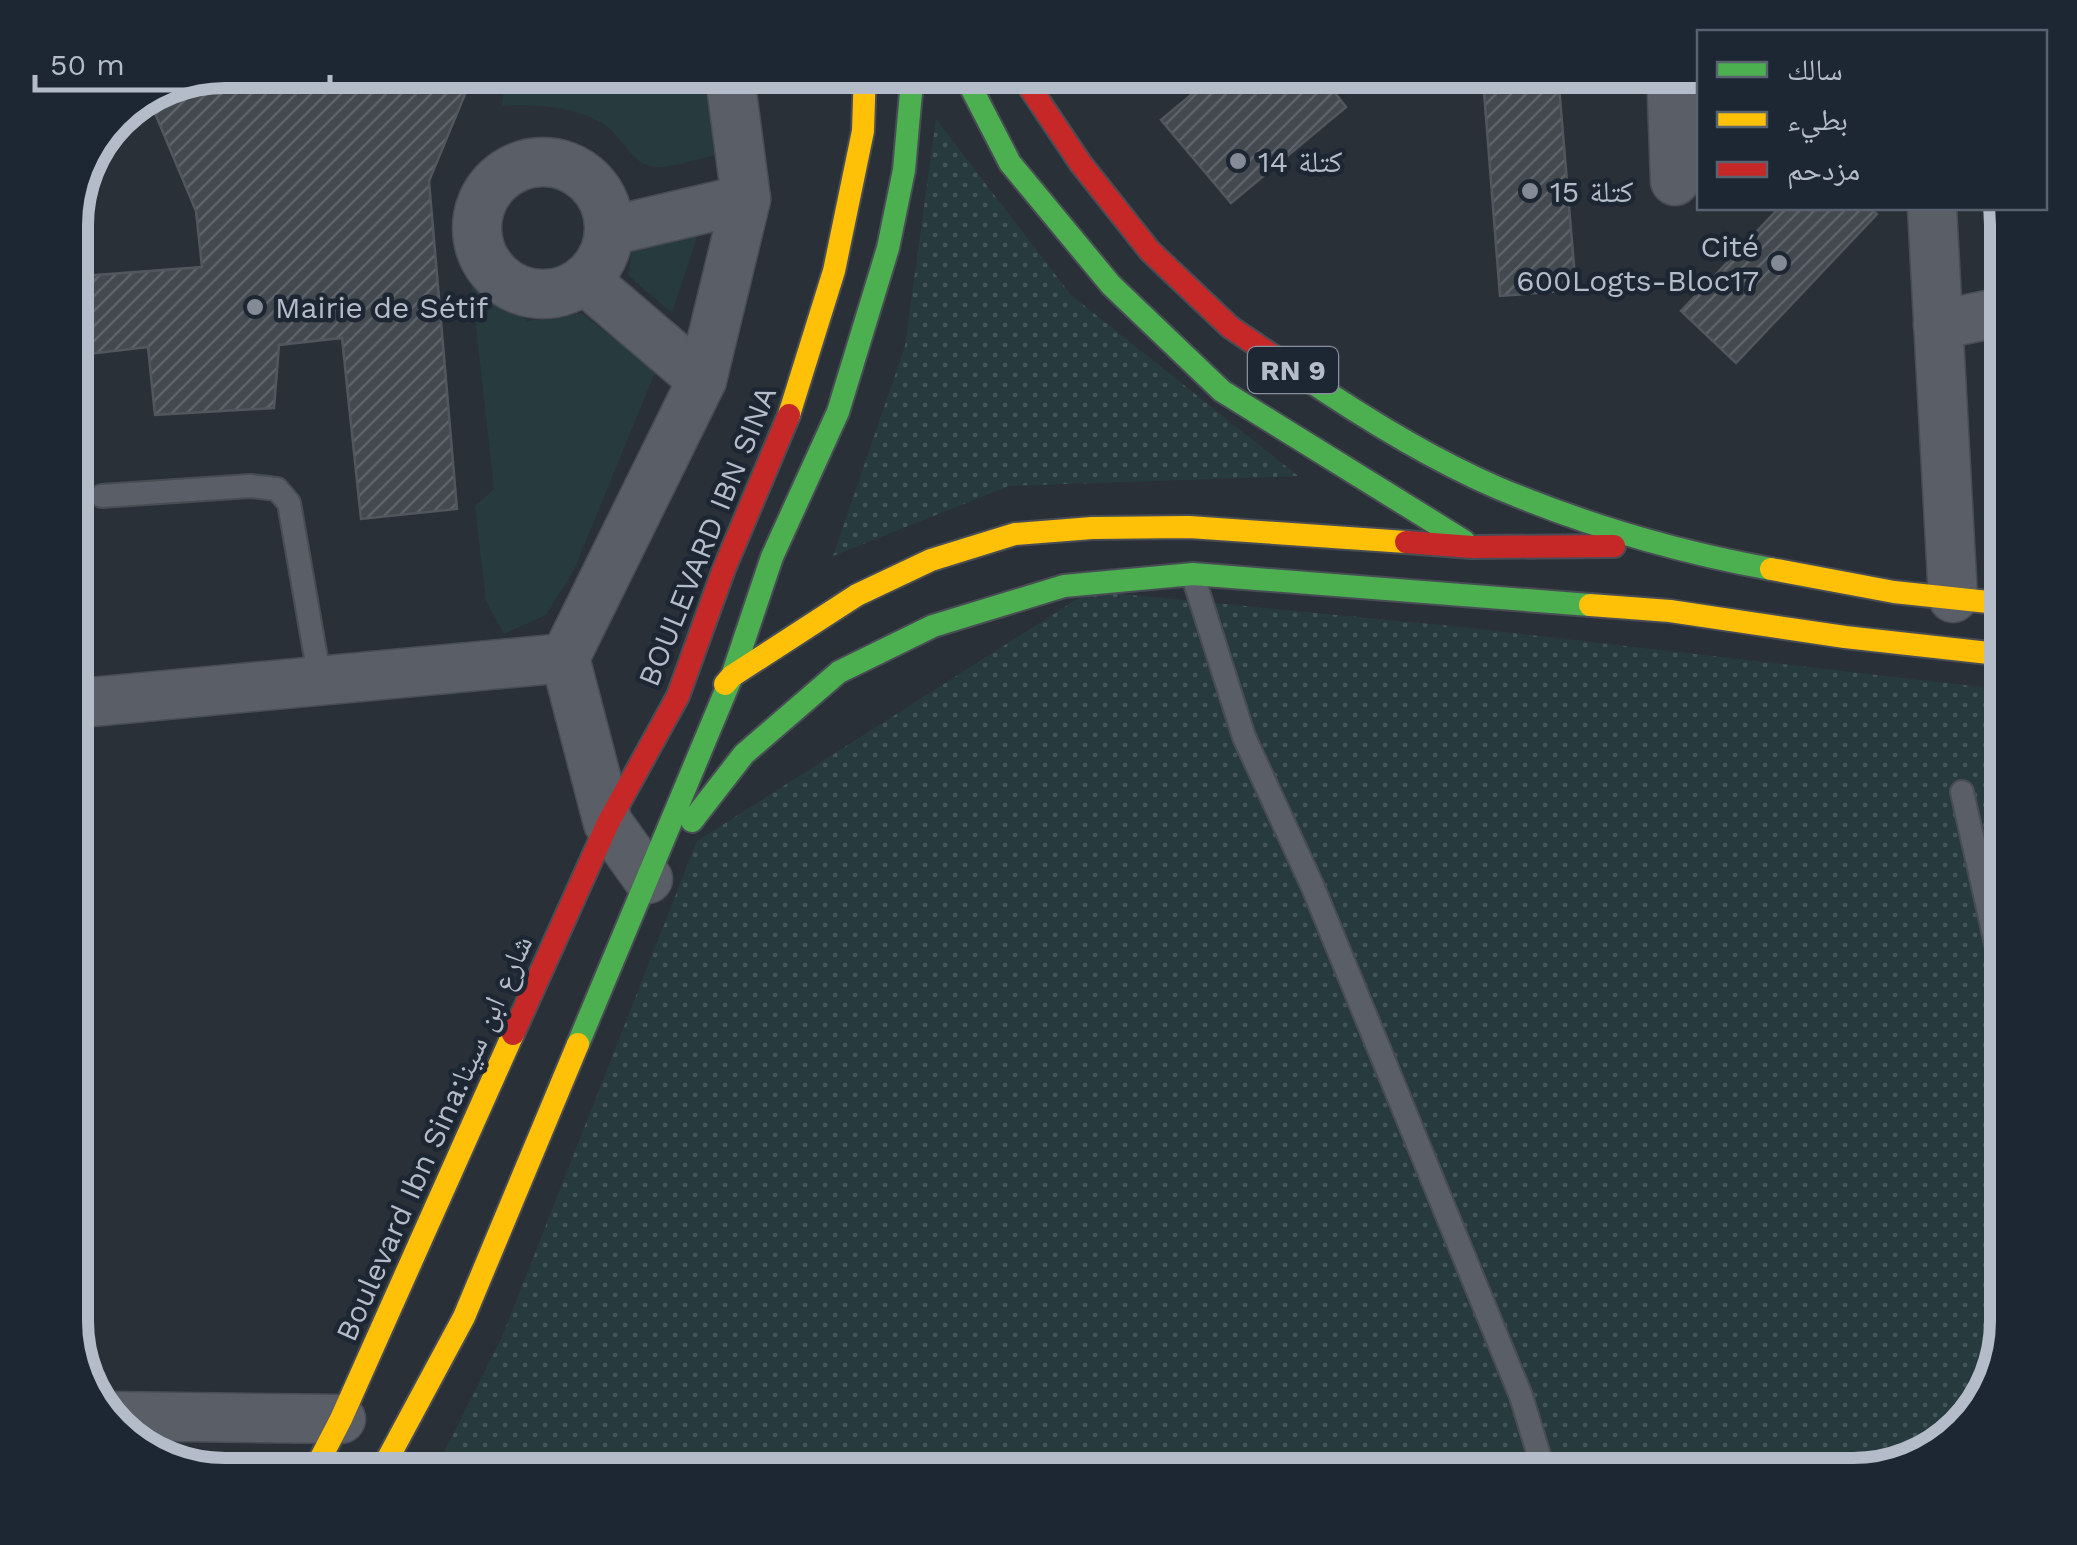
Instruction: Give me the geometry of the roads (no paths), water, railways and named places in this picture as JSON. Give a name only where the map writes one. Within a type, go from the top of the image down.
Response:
[{"type":"main road","name":"BOULEVARD IBN SINA","points":[[608,823],[678,696],[724,569],[791,411],[834,271],[864,131],[865,88]]},
{"type":"main road","name":"BOULEVARD IBN SINA","points":[[388,1458],[464,1318],[732,676],[772,557],[838,412],[888,248],[904,170],[912,88]]},
{"type":"main road","name":"RN 9","points":[[971,88],[1010,163],[1111,285],[1222,391],[1472,547]]},
{"type":"main road","name":"RN 9","points":[[1030,88],[1081,164],[1150,251],[1230,328],[1350,408],[1480,479],[1566,515],[1662,545]]},
{"type":"main road","name":"BOULEVARD IBN SINA","points":[[608,823],[652,764],[732,676],[857,594],[931,560],[1014,534],[1189,527],[1472,547],[1662,545]]},
{"type":"main road","points":[[1662,545],[1894,592],[1990,602]]},
{"type":"main road","points":[[1472,547],[1544,570]]},
{"type":"main road","points":[[648,879],[744,754],[839,672],[933,626],[1064,586],[1193,574],[1670,612],[1990,653]]},
{"type":"main road","points":[[1580,582],[1670,612]]},
{"type":"main road","name":"Boulevard Ibn Sina:شارع ابن سينا","points":[[321,1458],[608,823]]},
{"type":"street","points":[[648,879],[608,823],[565,658],[702,380],[746,199],[731,88]]},
{"type":"street","points":[[1672,88],[1675,181]]},
{"type":"street","points":[[538,161],[580,172],[597,188],[607,208],[610,231],[607,249],[585,280],[544,295],[521,290],[501,279],[486,263],[478,242],[476,219],[497,179],[516,167],[538,161]]},
{"type":"street","points":[[610,231],[746,199]]},
{"type":"street","points":[[1932,210],[1953,598]]},
{"type":"street","points":[[585,280],[702,380]]},
{"type":"street","points":[[1938,325],[1990,314]]},
{"type":"street","points":[[88,702],[565,658]]},
{"type":"street","points":[[127,1416],[342,1419]]},
{"type":"lane","points":[[102,496],[250,486],[277,489],[288,503],[320,681]]},
{"type":"lane","points":[[1193,574],[1244,738],[1357,995],[1521,1396],[1540,1458]]},
{"type":"lane","points":[[1962,792],[1990,917]]},
{"type":"place","name":"كتلة 14","points":[[1238,161]]},
{"type":"place","name":"كتلة 15","points":[[1530,191]]},
{"type":"place","name":"Cité 600Logts-Bloc17","points":[[1779,263]]},
{"type":"place","name":"Mairie de Sétif","points":[[255,307]]}]
